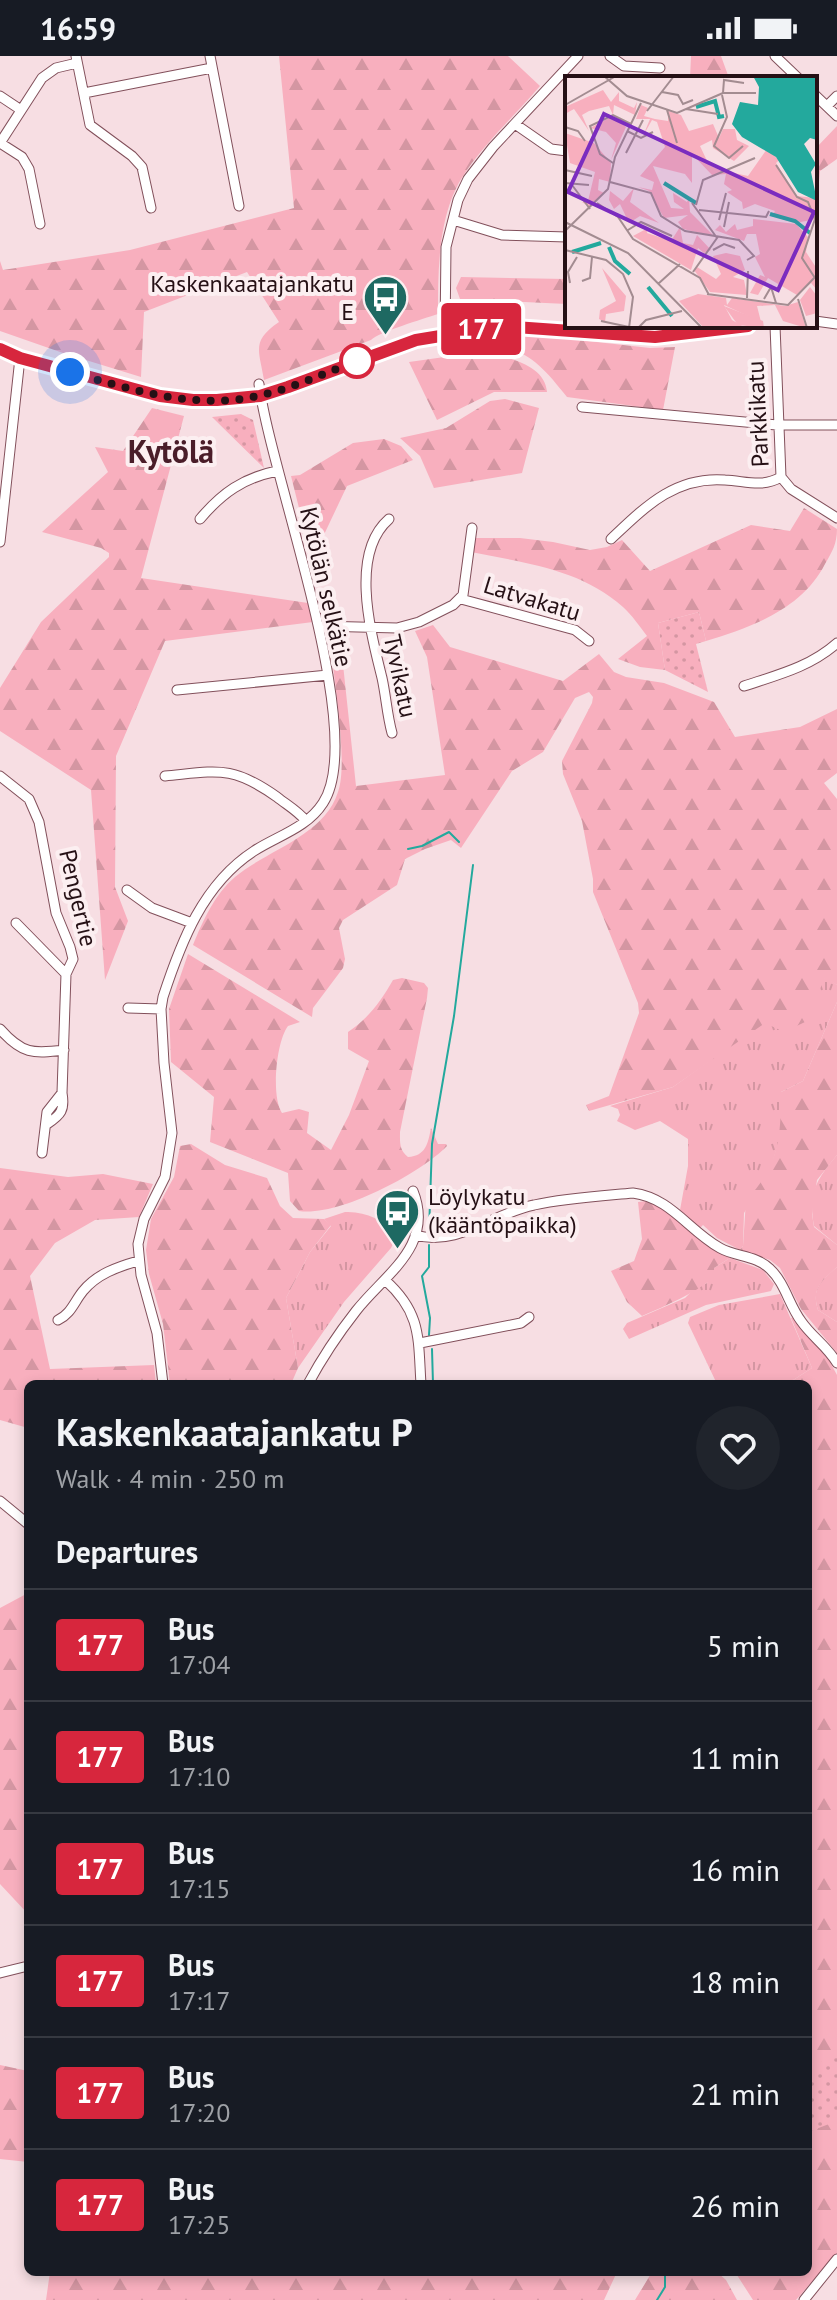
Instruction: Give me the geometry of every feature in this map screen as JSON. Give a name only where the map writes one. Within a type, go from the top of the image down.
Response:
[{"type":"street","points":[[210,56],[239,206]]},
{"type":"street","points":[[445,334],[446,247],[468,179],[578,56]]},
{"type":"street","points":[[610,56],[624,66],[660,68]]},
{"type":"street","points":[[775,56],[796,76]]},
{"type":"street","points":[[40,224],[29,169],[22,157],[0,143],[49,71],[77,60],[90,125],[142,167],[151,208]]},
{"type":"street","points":[[84,93],[212,68]]},
{"type":"street","points":[[0,96],[21,110]]},
{"type":"street","points":[[827,106],[837,96]]},
{"type":"street","points":[[817,97],[837,116]]},
{"type":"street","points":[[515,124],[551,149],[565,151]]},
{"type":"street","points":[[453,220],[502,235],[565,237]]},
{"type":"street","points":[[817,321],[837,324]]},
{"type":"street","points":[[0,349],[20,358],[160,396],[193,400],[260,396],[385,350],[445,334],[501,326],[655,337],[731,328]]},
{"type":"street","name":"Parkkikatu","points":[[775,328],[781,477],[791,489],[837,518]]},
{"type":"street","points":[[0,542],[20,358]]},
{"type":"street","name":"Kytölän selkätie","points":[[163,1380],[157,1333],[138,1261],[139,1232],[165,1177],[172,1133],[161,1009],[171,971],[192,923],[214,886],[235,865],[306,821],[322,805],[332,786],[335,764],[328,675],[319,626],[277,471],[259,384]]},
{"type":"street","points":[[582,407],[777,425],[837,425]]},
{"type":"street","points":[[0,448],[11,451]]},
{"type":"street","points":[[200,519],[218,498],[235,485],[277,471]]},
{"type":"street","points":[[611,539],[649,503],[681,485],[723,479],[764,484],[781,477]]},
{"type":"street","name":"Tyvikatu","points":[[389,519],[378,528],[369,551],[367,567],[369,627],[392,733]]},
{"type":"street","points":[[319,626],[397,628],[419,622],[461,599],[472,528]]},
{"type":"street","name":"Latvakatu","points":[[461,599],[575,630],[589,641]]},
{"type":"street","points":[[744,686],[811,662],[837,643]]},
{"type":"street","points":[[177,690],[328,675]]},
{"type":"street","points":[[165,776],[223,772],[241,775],[257,783],[306,821]]},
{"type":"street","name":"Pengertie","points":[[0,776],[29,799],[39,822],[56,913],[73,959],[66,974],[62,1093],[49,1106],[42,1153]]},
{"type":"street","points":[[127,890],[152,908],[192,923]]},
{"type":"street","points":[[16,923],[66,974]]},
{"type":"street","points":[[128,1008],[161,1009]]},
{"type":"street","points":[[0,1029],[10,1041],[25,1051],[64,1050]]},
{"type":"street","points":[[310,1380],[343,1328],[409,1250],[420,1213],[413,1191]]},
{"type":"street","points":[[415,1235],[449,1237],[535,1204],[633,1193],[648,1195],[668,1205],[719,1248],[761,1261],[778,1277],[802,1323],[821,1340],[837,1363]]},
{"type":"street","points":[[58,1320],[66,1316],[97,1277],[138,1261]]},
{"type":"street","points":[[385,1280],[400,1293],[411,1310],[420,1343],[421,1380]]},
{"type":"street","points":[[420,1343],[521,1323],[529,1317]]},
{"type":"street","points":[[0,1501],[24,1521]]},
{"type":"street","points":[[0,1973],[24,1967]]},
{"type":"street","points":[[804,2300],[837,2259]]},
{"type":"green space","points":[[279,56],[508,56],[540,86],[484,148],[457,186],[442,239],[438,314],[264,380],[259,347],[264,335],[279,322],[247,272],[144,312],[141,377],[0,331],[0,261],[3,270],[130,250],[294,208]]},
{"type":"green space","points":[[691,56],[721,56],[728,76],[690,76]]},
{"type":"green space","points":[[837,126],[837,159],[820,171],[817,203],[817,147]]},
{"type":"green space","points":[[461,277],[565,279],[565,304],[460,299],[456,288]]},
{"type":"green space","points":[[507,332],[650,348],[675,347],[663,410],[567,397],[532,359],[511,348],[484,342],[483,337]]},
{"type":"green space","points":[[480,352],[511,359],[531,368],[539,374],[547,392],[494,392],[437,420],[409,362]]},
{"type":"green space","points":[[505,399],[539,408],[522,473],[434,488],[420,456],[400,438],[446,428],[490,401]]},
{"type":"green space","points":[[152,408],[184,416],[141,578],[308,603],[313,622],[165,641],[116,756],[115,887],[128,921],[105,980],[91,790],[0,731],[0,688],[41,622],[109,557],[109,553],[101,548],[42,532],[108,472],[95,447],[123,451]]},
{"type":"green space","points":[[241,414],[253,420],[264,468],[212,417]]},
{"type":"green space","points":[[384,439],[401,446],[413,460],[347,486],[312,560],[291,476],[300,475],[353,443]]},
{"type":"green space","points":[[804,508],[837,529],[834,548],[815,580],[774,614],[706,641],[699,612],[658,623],[665,670],[640,667],[618,659],[647,636],[626,610],[607,594],[552,569],[471,552],[473,538],[520,538],[590,550],[622,540],[650,571],[751,525],[790,531]]},
{"type":"green space","points":[[699,612],[706,641],[696,644],[708,692],[665,670],[658,623]]},
{"type":"green space","points":[[433,625],[450,647],[563,681],[599,654],[614,672],[664,683],[714,702],[735,737],[800,727],[837,709],[837,773],[824,783],[837,799],[837,985],[825,978],[805,1022],[784,1032],[765,1023],[673,1087],[589,1111],[586,1105],[609,1096],[639,1013],[638,1003],[593,892],[582,821],[563,774],[562,761],[592,703],[593,697],[589,692],[575,698],[543,752],[512,771],[461,848],[451,840],[405,859],[397,885],[343,920],[339,928],[345,959],[343,968],[313,1008],[312,1017],[193,945],[210,909],[235,877],[308,831],[331,807],[338,792],[342,763],[332,656],[342,655],[356,786],[445,775],[427,657],[415,631]]},
{"type":"green space","points":[[188,954],[300,1022],[288,1026],[280,1044],[276,1083],[279,1105],[282,1113],[299,1109],[309,1112],[307,1133],[331,1150],[349,1115],[369,1061],[348,1049],[348,1032],[374,1009],[393,980],[402,978],[424,983],[428,988],[427,998],[400,1142],[408,1157],[419,1154],[427,1144],[431,1128],[438,1144],[447,1146],[418,1169],[378,1191],[335,1207],[299,1211],[290,1201],[288,1173],[210,1142],[214,1097],[171,1062],[169,1009]]},
{"type":"green space","points":[[826,977],[837,985],[837,1002],[803,1081],[781,1092],[781,1135],[770,1170],[744,1213],[743,1246],[740,1250],[717,1238],[703,1225],[700,1228],[680,1210],[688,1166],[688,1139],[660,1121],[635,1130],[617,1121],[620,1115],[618,1109],[610,1106],[673,1087]]},
{"type":"green space","points":[[837,1002],[837,1155],[817,1180],[812,1214],[814,1227],[837,1245],[837,1267],[817,1290],[816,1302],[818,1310],[837,1322],[837,1353],[801,1309],[780,1268],[770,1260],[740,1250],[743,1246],[746,1200],[765,1175],[776,1150],[781,1092],[803,1081]]},
{"type":"green space","points":[[191,1144],[225,1165],[267,1178],[280,1206],[293,1218],[324,1219],[331,1225],[310,1252],[286,1298],[298,1368],[293,1380],[170,1380],[163,1324],[149,1274],[146,1250],[151,1219],[174,1177],[180,1146]]},
{"type":"green space","points":[[837,1155],[837,1245],[814,1226],[812,1204],[819,1180]]},
{"type":"green space","points":[[0,1168],[68,1177],[103,1174],[153,1184],[139,1217],[95,1220],[55,1243],[30,1276],[50,1369],[154,1365],[156,1380],[24,1380],[24,1427],[0,1420]]},
{"type":"green space","points":[[638,1202],[656,1203],[730,1258],[714,1268],[714,1278],[706,1284],[642,1316],[627,1302],[611,1271],[634,1261],[642,1239]]},
{"type":"green space","points":[[345,1212],[367,1215],[399,1232],[391,1248],[344,1302],[298,1368],[286,1298],[310,1252],[331,1226],[324,1219]]},
{"type":"green space","points":[[730,1258],[763,1270],[774,1284],[771,1291],[706,1305],[629,1339],[623,1329],[627,1323],[685,1298],[707,1283],[714,1268]]},
{"type":"green space","points":[[837,1267],[837,1322],[818,1310],[816,1296],[822,1281]]},
{"type":"green space","points":[[780,1294],[812,1368],[793,1380],[715,1380],[688,1323],[690,1317],[719,1305]]},
{"type":"green space","points":[[795,1317],[826,1355],[837,1375],[837,2253],[796,2300],[753,2300],[738,2276],[812,2276],[812,1380],[793,1380],[812,1368],[791,1318]]},
{"type":"green space","points":[[24,1595],[24,1910],[0,1884],[0,1608]]},
{"type":"green space","points":[[837,2052],[837,2121],[812,2130],[812,2072]]},
{"type":"green space","points":[[0,2065],[24,2070],[24,2162],[0,2159]]},
{"type":"green space","points":[[49,2276],[615,2276],[604,2300],[46,2300]]},
{"type":"green space","points":[[650,2276],[722,2276],[737,2300],[635,2300]]},
{"type":"waterway","points":[[408,849],[422,846],[449,832],[459,842]]},
{"type":"waterway","points":[[429,1231],[432,1144],[454,1016],[473,865]]},
{"type":"waterway","points":[[429,1245],[429,1267],[422,1276],[430,1318],[429,1335]]},
{"type":"waterway","points":[[432,1349],[433,1380]]},
{"type":"waterway","points":[[657,2300],[665,2287],[665,2276]]},
{"type":"bus line","name":"177","points":[[0,349],[20,358],[160,396],[217,400],[260,396],[416,340],[501,326],[635,337],[677,336],[734,328]]},
{"type":"place","name":"Kaskenkaatajankatu E","points":[[385,337]]},
{"type":"place","name":"Löylykatu (kääntöpaikka)","points":[[397,1250]]},
{"type":"district","name":"Kytölä","points":[[171,452]]},
{"type":"route","points":[[70,372],[160,396],[217,400],[260,396],[361,359],[357,361]]}]
